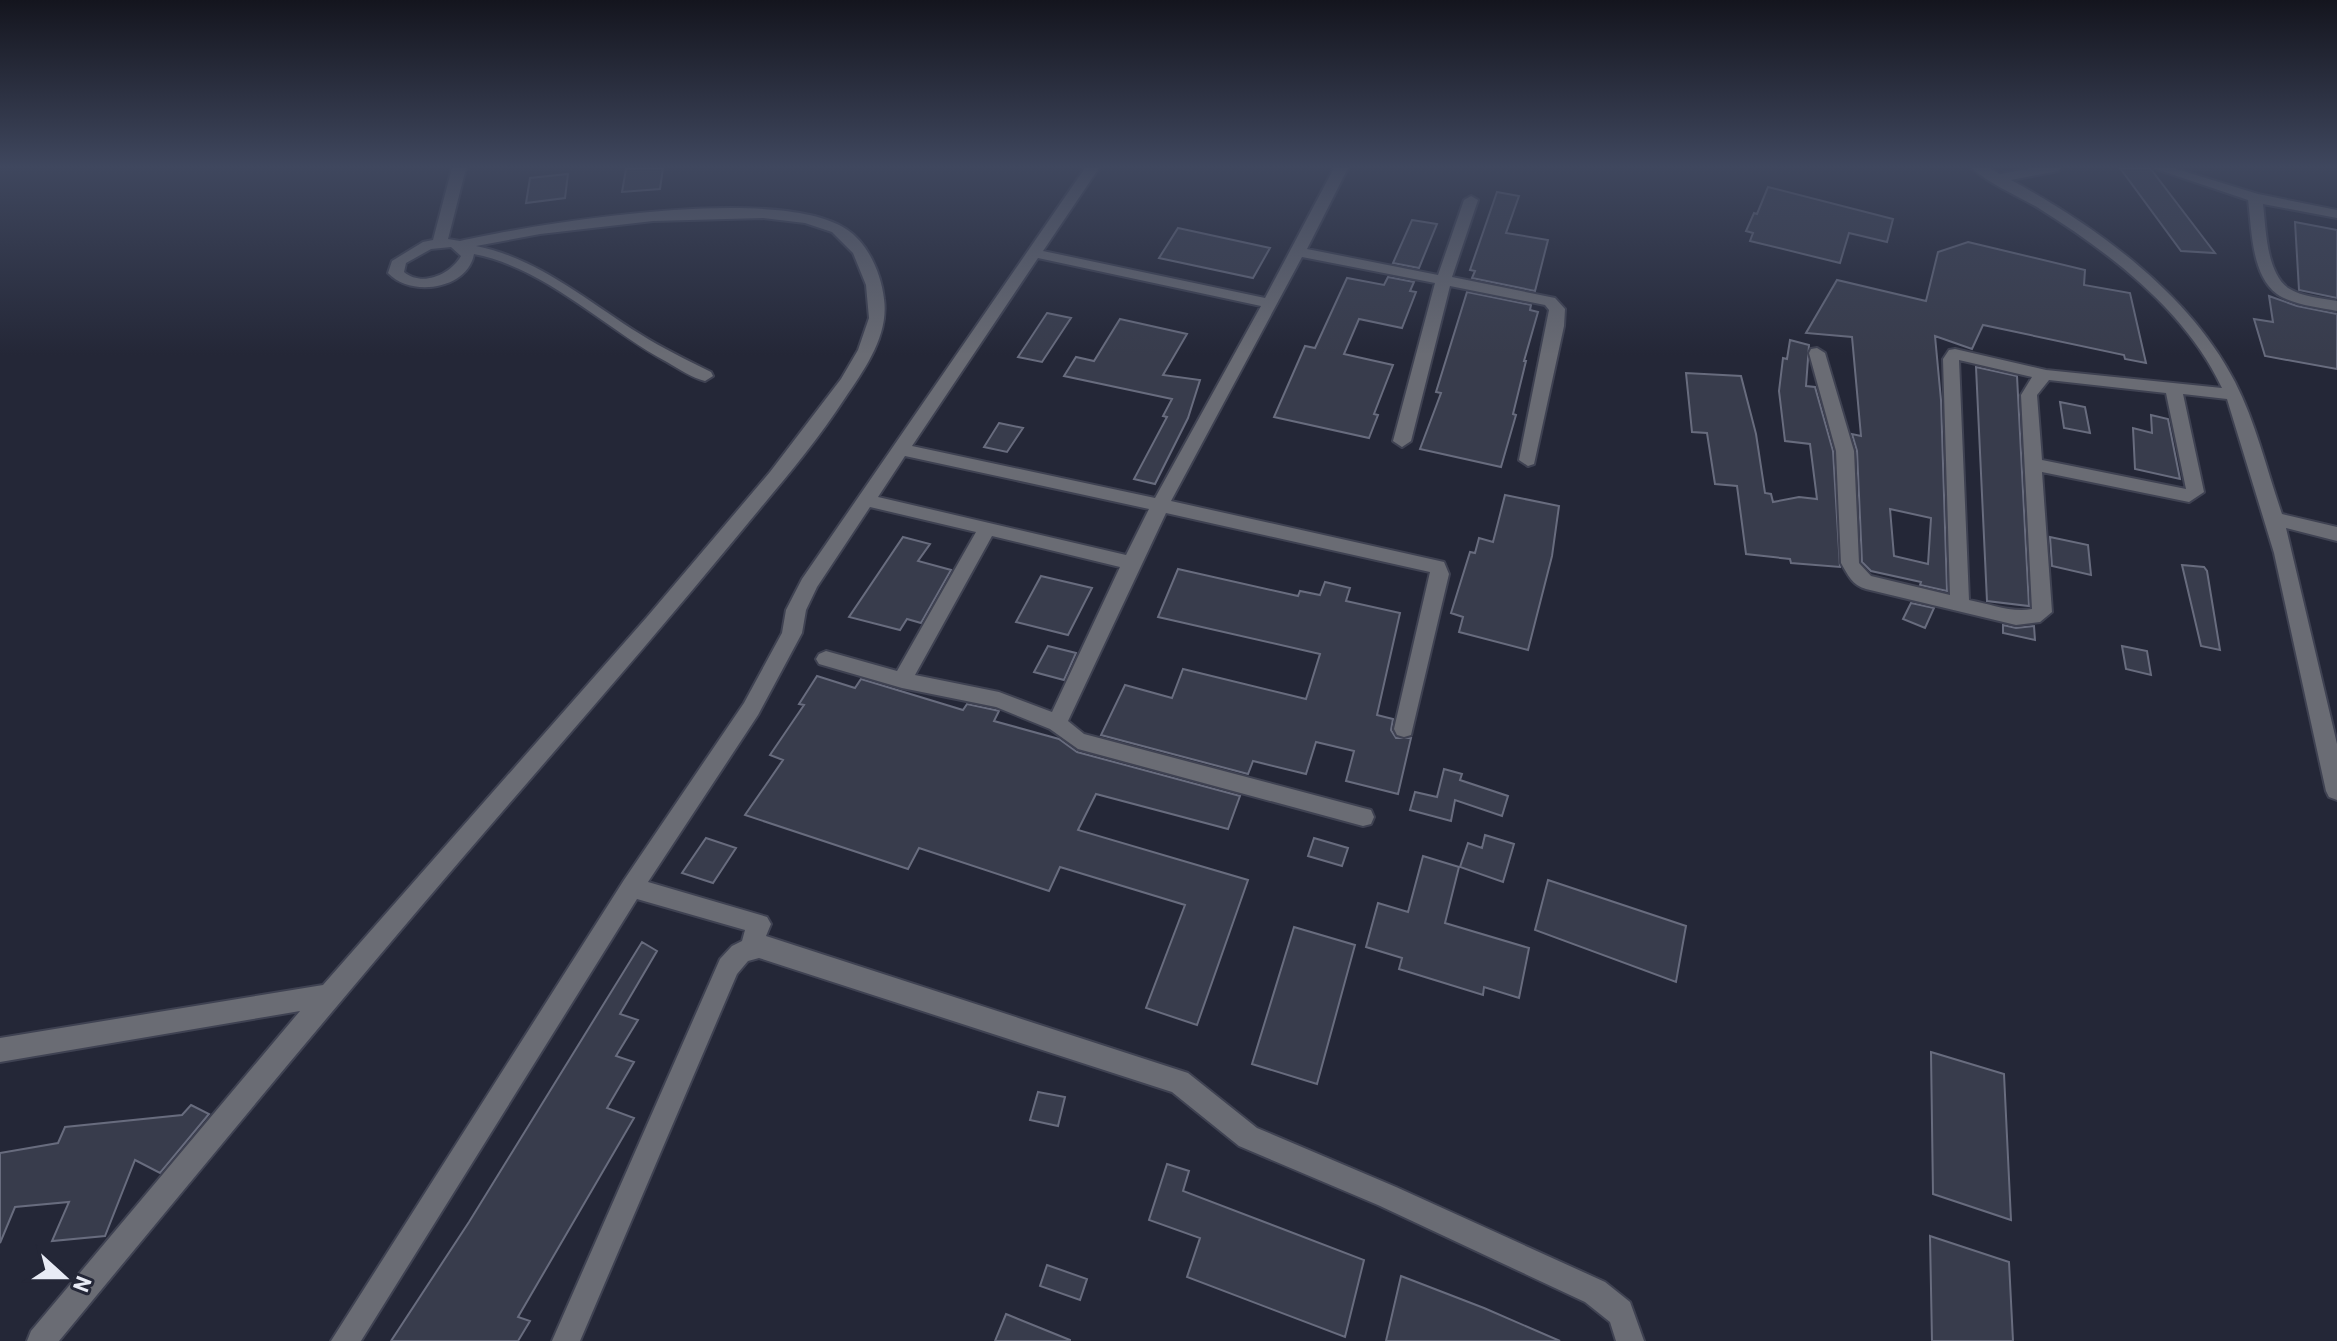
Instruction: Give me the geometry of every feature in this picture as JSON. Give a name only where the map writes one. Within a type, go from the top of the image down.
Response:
[{"type":"street","points":[[440,243],[443,231]]},
{"type":"street","points":[[462,247],[490,237],[543,231]]},
{"type":"street","points":[[41,1341],[330,995],[704,565],[841,392],[866,351],[878,312],[874,286],[865,261],[839,231]]},
{"type":"street","points":[[345,1341],[632,887],[765,686],[792,633],[796,610],[809,584],[1049,231]]},
{"type":"street","points":[[1057,723],[1160,506],[1310,231]]},
{"type":"street","points":[[1402,441],[1444,279],[1461,231]]},
{"type":"street","points":[[2078,231],[2123,263],[2176,312],[2219,366],[2243,411],[2256,468],[2274,519],[2337,791]]},
{"type":"street","points":[[2260,231],[2267,271],[2274,284],[2283,292],[2337,306]]},
{"type":"street","points":[[462,247],[468,256],[466,263],[441,279],[408,281],[396,273],[399,261],[406,254],[440,243],[488,251],[523,268],[639,340],[705,376]]},
{"type":"street","points":[[1299,252],[1550,301],[1557,309],[1528,460]]},
{"type":"street","points":[[1034,253],[1272,304]]},
{"type":"street","points":[[1817,353],[1845,451],[1850,563],[1854,572],[1866,582],[2016,618],[2033,617],[2042,612],[2029,395],[2035,383],[2046,375]]},
{"type":"street","points":[[1960,605],[1951,359],[1955,354],[2046,375],[2233,394]]},
{"type":"street","points":[[2032,464],[2189,496],[2195,492],[2174,389]]},
{"type":"street","points":[[900,449],[1437,567],[1440,574],[1404,729]]},
{"type":"street","points":[[865,500],[1133,563]]},
{"type":"street","points":[[2274,519],[2337,534]]},
{"type":"street","points":[[902,680],[988,527]]},
{"type":"street","points":[[826,659],[902,680],[999,700],[1057,723],[1078,741],[1363,817]]},
{"type":"street","points":[[632,887],[759,924],[751,947]]},
{"type":"street","points":[[566,1341],[728,967],[740,952],[751,947],[766,947],[1179,1082],[1218,1108],[1231,1125],[1248,1137],[1387,1196],[1595,1292],[1615,1305],[1627,1320],[1630,1341]]},
{"type":"street","points":[[0,1050],[330,995]]},
{"type":"building","points":[[1176,231],[1190,231],[1270,248],[1253,278],[1159,258]]},
{"type":"building","points":[[1407,231],[1434,231],[1419,268],[1393,263]]},
{"type":"building","points":[[1484,231],[1507,231],[1506,233],[1548,240],[1535,291],[1472,278],[1475,271],[1470,270]]},
{"type":"building","points":[[1746,231],[1890,231],[1887,242],[1849,233],[1840,263],[1750,241],[1753,233]]},
{"type":"building","points":[[2166,231],[2198,231],[2215,253],[2181,251]]},
{"type":"building","points":[[2296,231],[2337,231],[2337,298],[2299,290]]},
{"type":"building","points":[[1968,242],[2085,270],[2084,285],[2130,293],[2146,363],[2125,359],[2124,355],[1983,325],[1972,349],[1935,336],[1941,400],[1947,591],[1871,571],[1862,562],[1857,451],[1852,434],[1861,436],[1852,337],[1806,333],[1837,280],[1926,301],[1938,252]],"holes":[[[1890,509],[1931,518],[1928,564],[1894,556]]]},
{"type":"building","points":[[1388,277],[1414,282],[1410,291],[1416,292],[1402,328],[1359,319],[1344,354],[1393,365],[1374,414],[1378,415],[1369,438],[1274,417],[1305,346],[1315,348],[1347,278],[1384,285]]},
{"type":"building","points":[[1467,292],[1531,305],[1530,310],[1538,312],[1524,361],[1513,414],[1516,415],[1501,467],[1420,449],[1441,393],[1436,392]]},
{"type":"building","points":[[2269,296],[2297,306],[2337,314],[2337,369],[2265,356],[2254,319],[2273,322]]},
{"type":"building","points":[[1047,313],[1071,318],[1042,362],[1018,357]]},
{"type":"building","points":[[1120,319],[1187,334],[1163,375],[1200,380],[1188,418],[1155,484],[1134,479],[1167,417],[1163,416],[1172,399],[1064,376],[1076,357],[1094,361]]},
{"type":"building","points":[[1790,340],[1809,345],[1806,386],[1815,387],[1833,451],[1840,567],[1791,563],[1790,559],[1746,554],[1737,486],[1715,484],[1707,433],[1692,432],[1686,373],[1741,376],[1756,434],[1765,493],[1771,494],[1773,502],[1799,497],[1817,499],[1810,444],[1785,441],[1779,391],[1783,358],[1787,359]]},
{"type":"building","points":[[1976,367],[2017,376],[2029,606],[1987,601]]},
{"type":"building","points":[[2060,402],[2085,407],[2090,433],[2064,428]]},
{"type":"building","points":[[2151,415],[2168,419],[2180,479],[2135,469],[2133,428],[2152,433]]},
{"type":"building","points":[[999,423],[1023,428],[1007,452],[984,447]]},
{"type":"building","points":[[1505,495],[1559,506],[1552,556],[1528,650],[1459,632],[1463,617],[1451,613],[1470,552],[1475,553],[1479,538],[1493,542]]},
{"type":"building","points":[[903,537],[930,544],[918,561],[951,570],[921,623],[907,619],[900,630],[849,617]]},
{"type":"building","points":[[2050,537],[2088,545],[2091,575],[2052,566]]},
{"type":"building","points":[[2182,565],[2204,567],[2207,571],[2220,650],[2201,646]]},
{"type":"building","points":[[1178,569],[1298,596],[1300,591],[1320,595],[1325,582],[1350,588],[1346,601],[1400,613],[1377,715],[1393,719],[1391,730],[1396,738],[1411,738],[1398,794],[1346,781],[1354,751],[1316,742],[1306,774],[1253,761],[1248,774],[1101,735],[1125,685],[1172,698],[1183,669],[1306,699],[1320,654],[1158,617]]},
{"type":"building","points":[[1041,576],[1092,588],[1068,635],[1016,622]]},
{"type":"building","points":[[1911,603],[1934,608],[1925,628],[1903,619]]},
{"type":"building","points":[[2003,625],[2016,628],[2034,626],[2035,640],[2003,633]]},
{"type":"building","points":[[1048,646],[1076,653],[1064,680],[1034,672]]},
{"type":"building","points":[[2122,646],[2147,651],[2151,675],[2126,669]]},
{"type":"building","points":[[817,676],[855,688],[861,679],[963,710],[967,704],[999,711],[994,721],[1059,739],[1077,752],[1240,796],[1228,829],[1096,794],[1078,830],[1248,880],[1197,1025],[1146,1008],[1185,905],[1060,867],[1049,891],[919,848],[908,869],[745,815],[783,760],[770,755],[804,705],[799,704]]},
{"type":"building","points":[[1444,769],[1462,774],[1460,780],[1508,796],[1502,816],[1455,800],[1451,821],[1410,810],[1415,792],[1437,797]]},
{"type":"building","points":[[1485,835],[1514,844],[1503,882],[1460,867],[1468,843],[1482,848]]},
{"type":"building","points":[[706,838],[736,848],[713,883],[682,873]]},
{"type":"building","points":[[1314,838],[1348,848],[1342,866],[1308,856]]},
{"type":"building","points":[[1423,856],[1459,867],[1445,923],[1529,948],[1519,998],[1484,987],[1483,995],[1399,969],[1402,958],[1366,947],[1378,903],[1408,912]]},
{"type":"building","points":[[1548,880],[1686,926],[1676,982],[1535,930]]},
{"type":"building","points":[[1294,927],[1355,945],[1317,1084],[1252,1064]]},
{"type":"building","points":[[642,942],[657,951],[620,1014],[638,1020],[616,1056],[634,1062],[607,1108],[634,1118],[518,1317],[530,1321],[518,1341],[391,1341],[469,1222]]},
{"type":"building","points":[[1931,1052],[2004,1074],[2011,1220],[1933,1194]]},
{"type":"building","points":[[1038,1092],[1065,1097],[1058,1126],[1030,1120]]},
{"type":"building","points":[[191,1105],[209,1114],[160,1173],[135,1160],[105,1236],[52,1241],[69,1202],[15,1207],[0,1243],[0,1153],[58,1143],[65,1127],[182,1115]]},
{"type":"building","points":[[1167,1164],[1189,1171],[1183,1191],[1364,1260],[1345,1337],[1187,1277],[1200,1238],[1149,1220]]},
{"type":"building","points":[[1930,1236],[2009,1262],[2013,1341],[1932,1341]]},
{"type":"building","points":[[1047,1265],[1087,1279],[1080,1300],[1040,1286]]},
{"type":"building","points":[[1401,1276],[1484,1308],[1560,1341],[1386,1341]]},
{"type":"building","points":[[1006,1314],[1070,1340],[1070,1341],[995,1341]]}]
